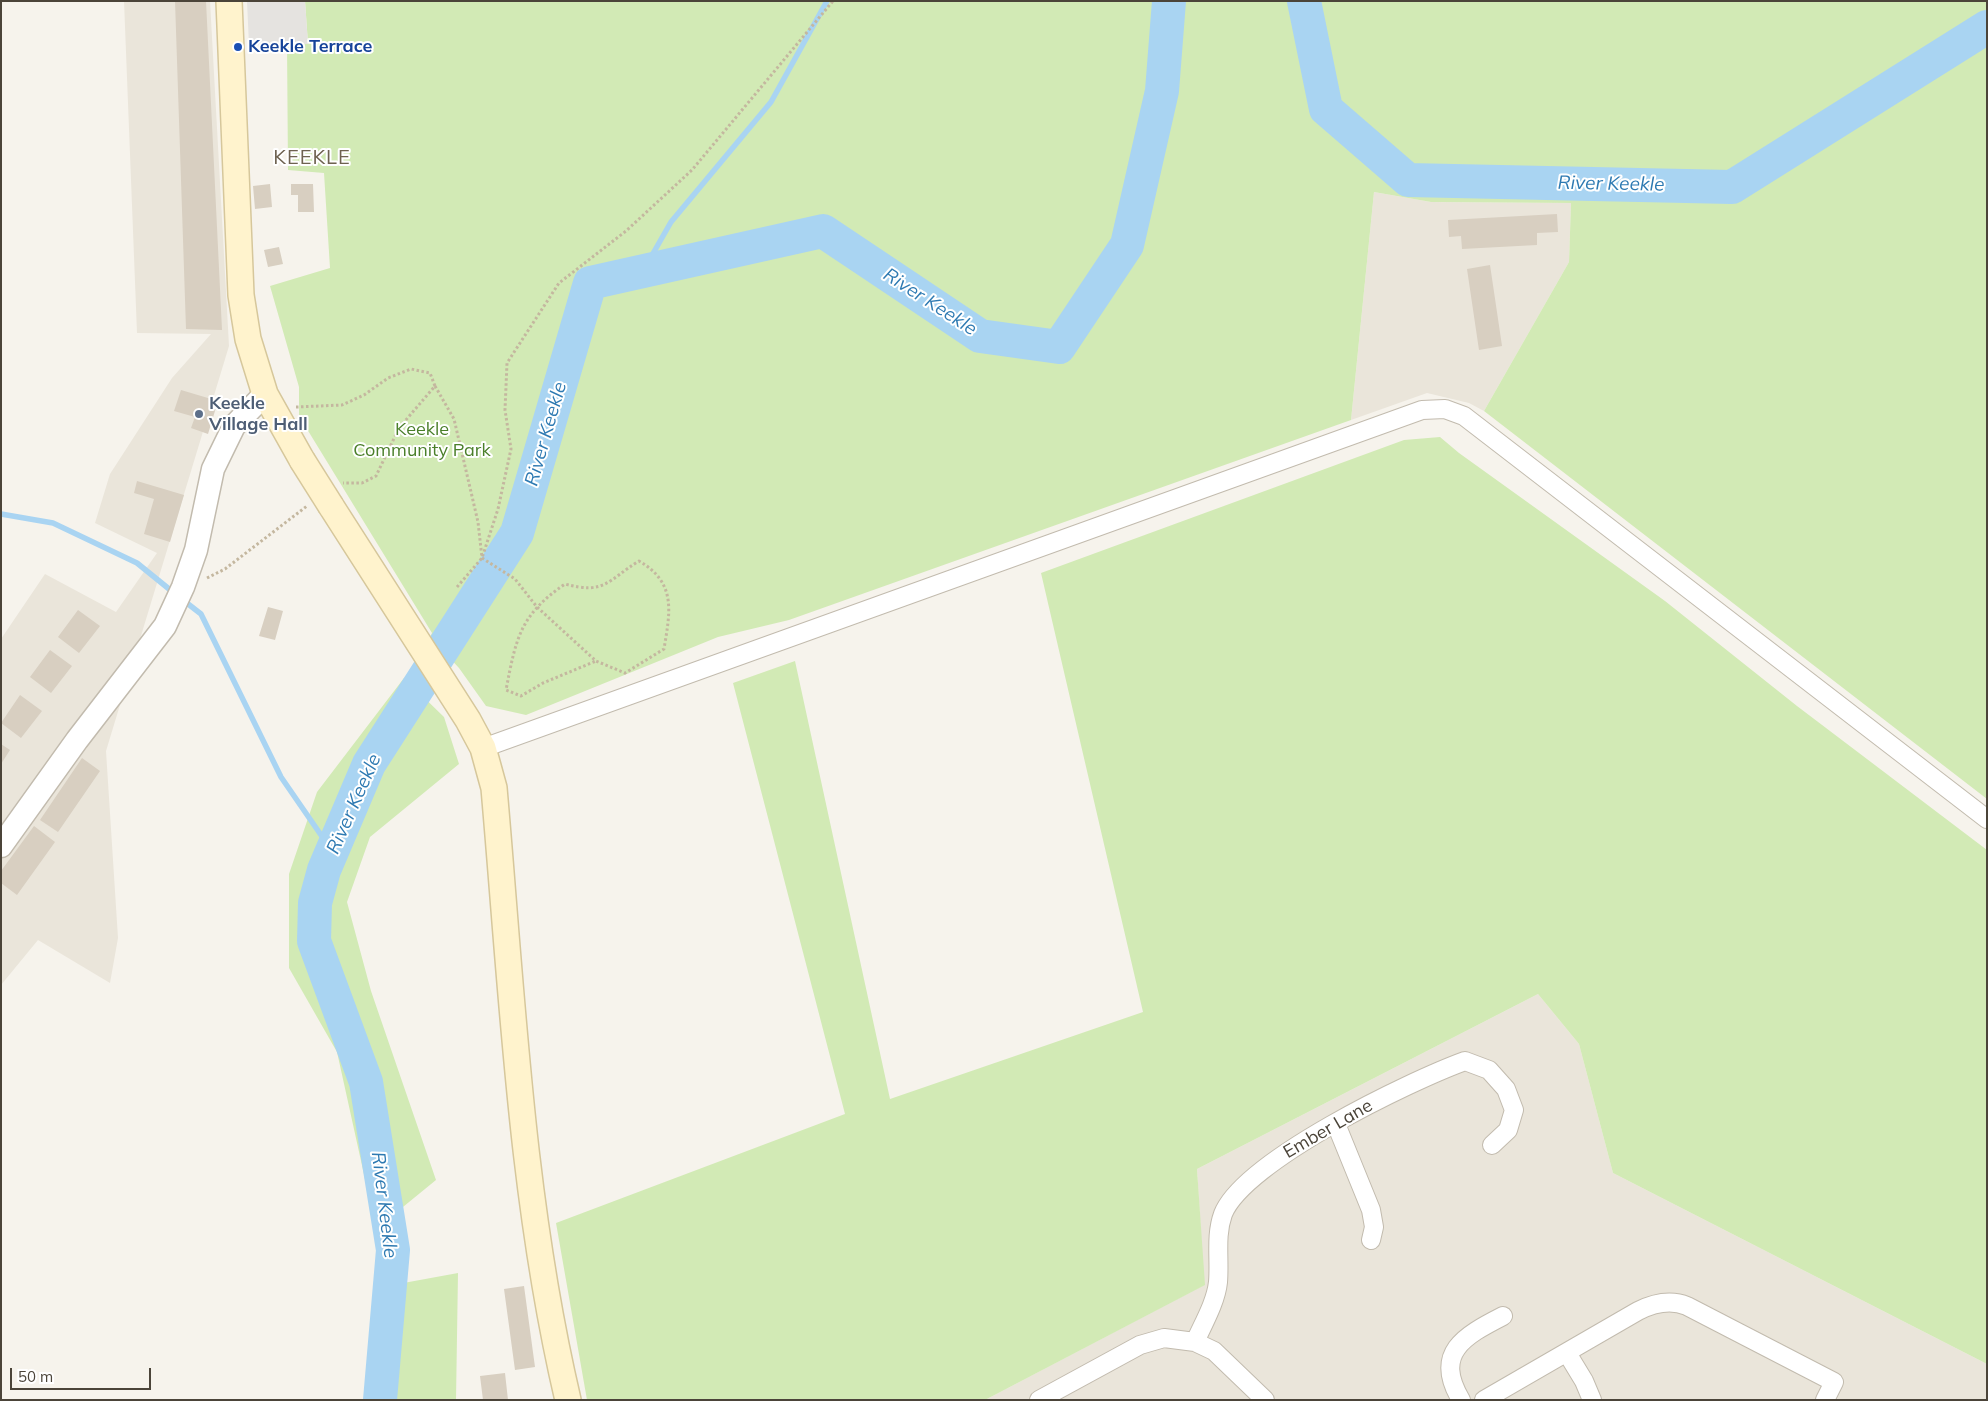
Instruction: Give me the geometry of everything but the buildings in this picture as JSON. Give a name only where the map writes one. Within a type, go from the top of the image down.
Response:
[{"type":"main road","points":[[229,1],[241,294],[248,339],[271,405],[302,460],[320,506],[421,647],[450,691],[483,748],[494,788],[522,1106],[536,1229],[556,1350],[568,1400]]},
{"type":"street","points":[[1,846],[77,740],[165,626],[185,581],[196,550],[213,469],[234,426],[271,405]]},
{"type":"street","points":[[483,748],[1413,413],[1422,410],[1445,409],[1464,416],[1987,819]]},
{"type":"street","name":"Ember Lane","points":[[1195,1342],[1210,1309],[1218,1284],[1218,1232],[1224,1212],[1238,1192],[1284,1152],[1411,1083],[1465,1061],[1489,1070],[1506,1089],[1514,1110],[1508,1130],[1492,1145]]},
{"type":"street","points":[[1336,1124],[1371,1210],[1374,1227],[1371,1240]]},
{"type":"street","points":[[1484,1400],[1638,1310],[1654,1304],[1675,1302],[1687,1306],[1834,1382],[1825,1400]]},
{"type":"street","points":[[1461,1400],[1454,1388],[1449,1372],[1451,1356],[1461,1342],[1476,1330],[1503,1316]]},
{"type":"street","points":[[1039,1400],[1148,1341],[1173,1338],[1195,1342],[1224,1358],[1265,1400]]},
{"type":"street","points":[[1567,1353],[1584,1381],[1592,1400]]},
{"type":"path","points":[[458,587],[482,558],[498,509],[511,449],[505,410],[507,363],[559,283],[626,231],[692,170],[833,1]]},
{"type":"path","points":[[271,405],[288,407],[342,405],[364,395],[388,378],[411,369],[430,374],[457,428],[478,522],[482,558],[515,579],[537,607],[596,661],[625,673],[664,650],[670,613],[666,585],[653,569],[639,561],[597,589],[565,584],[537,607],[520,631],[506,690],[521,696],[544,683],[596,661]]},
{"type":"path","points":[[339,482],[348,484],[362,483],[376,476],[399,428],[435,386]]},
{"type":"path","points":[[185,581],[202,581],[225,569],[320,506]]},
{"type":"shaded area","points":[[124,1],[210,1],[229,346],[106,751],[118,938],[110,983],[38,940],[1,985],[1,639],[45,574],[116,612],[157,553],[95,523],[110,474],[172,378],[211,334],[137,333]]},
{"type":"shaded area","points":[[247,1],[305,1],[308,44],[249,45]]},
{"type":"shaded area","points":[[1374,192],[1431,202],[1571,203],[1569,262],[1484,411],[1469,403],[1427,393],[1351,420]]},
{"type":"shaded area","points":[[1538,994],[1579,1044],[1613,1173],[1987,1364],[1987,1400],[985,1400],[1204,1285],[1197,1169]]},
{"type":"green space","name":"Keekle Community Park","points":[[305,1],[1987,1],[1987,799],[1484,411],[1569,262],[1571,203],[1431,202],[1374,192],[1351,420],[789,620],[718,637],[526,715],[486,706],[459,668],[430,637],[432,633],[299,416],[299,387],[270,286],[330,268],[324,173],[288,170],[287,44],[308,44]]},
{"type":"green space","points":[[1440,437],[1459,453],[1665,601],[1797,706],[1987,850],[1987,1364],[1613,1173],[1579,1044],[1538,994],[1197,1169],[1205,1285],[985,1400],[587,1400],[556,1223],[845,1114],[733,683],[795,661],[890,1099],[1143,1012],[1041,573],[1404,440]]},
{"type":"green space","points":[[404,678],[444,717],[459,764],[370,837],[347,902],[371,991],[436,1180],[376,1229],[337,1052],[289,968],[289,874],[317,792]]},
{"type":"green space","points":[[458,1273],[456,1400],[396,1400],[398,1284]]},
{"type":"waterway","points":[[643,271],[671,222],[771,102],[827,1]]},
{"type":"waterway","name":"River Keekle","points":[[380,1400],[393,1250],[366,1082],[314,941],[315,903],[324,870],[369,764],[517,533],[590,283],[823,231],[980,336],[1059,347],[1127,245],[1162,91],[1169,1]]},
{"type":"waterway","name":"River Keekle","points":[[1304,1],[1326,109],[1408,180],[1732,187],[1987,27]]},
{"type":"waterway","points":[[1,514],[53,523],[137,563],[174,593]]},
{"type":"waterway","points":[[183,600],[201,614],[281,777],[332,851]]},
{"type":"place","name":"Keekle Terrace","points":[[238,47]]},
{"type":"place","name":"Keekle Village Hall","points":[[199,414]]},
{"type":"district","name":"KEEKLE","points":[[312,158]]}]
